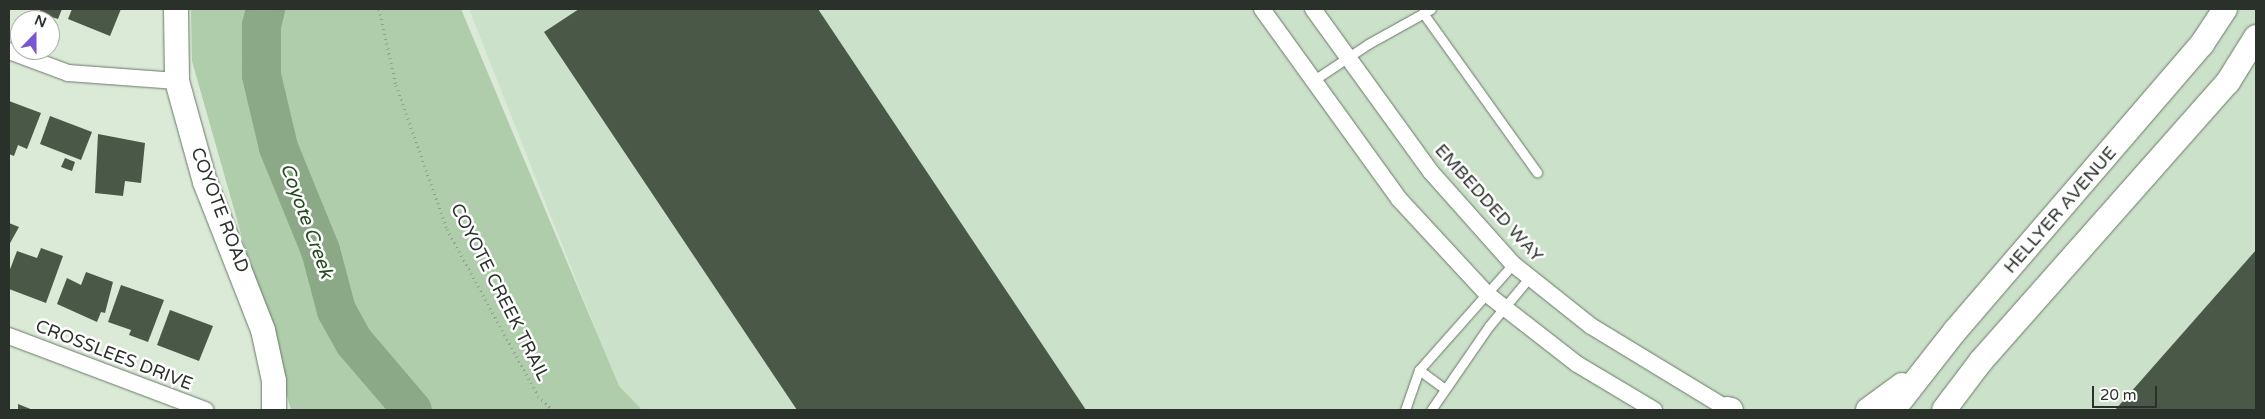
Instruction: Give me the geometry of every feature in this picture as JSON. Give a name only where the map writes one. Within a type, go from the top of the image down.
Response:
[{"type":"main road","name":"COYOTE ROAD","points":[[176,9],[177,81],[205,182],[263,330],[274,381],[274,410]]},
{"type":"main road","name":"HELLYER AVENUE","points":[[1893,410],[1925,367],[2202,44],[2225,9]]},
{"type":"main road","points":[[1944,410],[1981,360],[2228,82],[2256,37]]},
{"type":"main road","points":[[1868,410],[1925,367]]},
{"type":"street","points":[[1262,9],[1399,199],[1486,294],[1577,364],[1654,410]]},
{"type":"street","name":"EMBEDDED WAY","points":[[1313,9],[1431,172],[1513,264],[1599,331],[1729,410]]},
{"type":"street","points":[[9,51],[68,73],[177,81]]},
{"type":"street","name":"CROSSLEES DRIVE","points":[[9,336],[205,410]]},
{"type":"lane","points":[[1314,80],[1347,57],[1427,11],[1537,172]]},
{"type":"lane","points":[[1405,410],[1419,370],[1513,264]]},
{"type":"lane","points":[[1431,410],[1529,278]]},
{"type":"lane","points":[[1419,370],[1445,389]]},
{"type":"path","name":"COYOTE CREEK TRAIL","points":[[379,9],[396,85],[447,229],[538,396],[553,410]]},
{"type":"shaded area","points":[[191,9],[461,9],[619,386],[642,410],[291,410],[192,61]]},
{"type":"shaded area","points":[[469,9],[2256,9],[2256,410],[642,410],[618,386]]},
{"type":"building","points":[[62,9],[60,14],[60,10],[40,10]]},
{"type":"building","points":[[72,9],[121,9],[110,36],[68,19]]},
{"type":"building","points":[[579,9],[818,9],[1086,410],[797,410],[544,32]]},
{"type":"building","points":[[9,101],[41,113],[27,149],[18,145],[14,156],[9,154]]},
{"type":"building","points":[[50,116],[92,132],[81,160],[40,144]]},
{"type":"building","points":[[98,134],[145,143],[141,183],[125,181],[123,196],[95,193]]},
{"type":"building","points":[[65,158],[75,162],[72,171],[61,167]]},
{"type":"building","points":[[9,223],[19,227],[9,245]]},
{"type":"building","points":[[41,248],[63,256],[46,303],[9,289],[9,272],[17,251],[37,258]]},
{"type":"building","points":[[2256,250],[2256,410],[2115,410]]},
{"type":"building","points":[[86,272],[113,282],[105,313],[101,312],[97,322],[57,304],[67,278],[81,285]]},
{"type":"building","points":[[121,285],[164,300],[148,342],[129,335],[131,330],[108,322]]},
{"type":"building","points":[[170,310],[213,326],[199,361],[157,345]]},
{"type":"building","points":[[18,404],[33,410],[18,410]]},
{"type":"waterway","name":"Coyote Creek","points":[[265,9],[261,25],[261,75],[278,147],[320,250],[336,310],[354,342],[412,410]]}]
